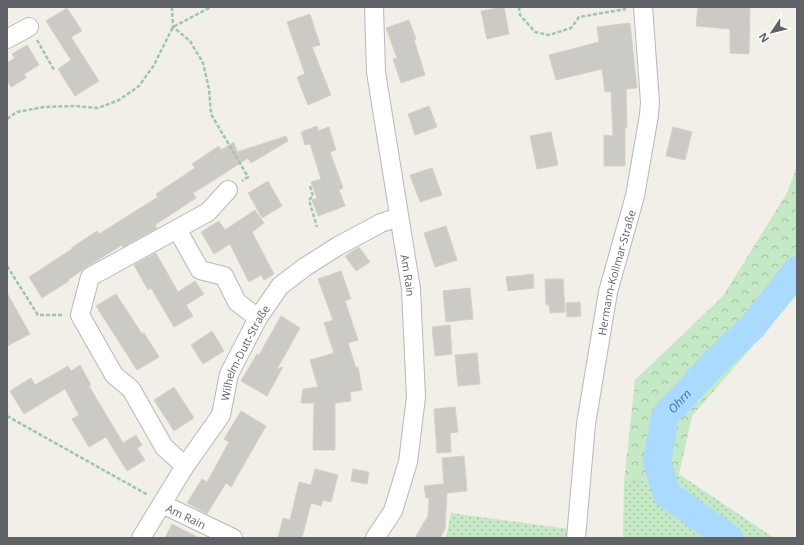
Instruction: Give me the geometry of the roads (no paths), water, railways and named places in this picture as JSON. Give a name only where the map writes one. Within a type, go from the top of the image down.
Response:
[{"type":"street","name":"Am Rain","points":[[374,7],[376,72],[412,289],[416,397],[408,462],[393,511],[375,538]]},
{"type":"street","name":"Hermann-Kollmar-Straße","points":[[576,538],[586,424],[608,292],[636,196],[649,116],[650,102],[637,8]]},
{"type":"street","points":[[7,39],[29,27]]},
{"type":"street","points":[[185,466],[164,447],[131,389],[114,375],[80,315],[90,278],[208,212],[228,190]]},
{"type":"street","name":"Wilhelm-Dutt-Straße","points":[[141,538],[185,466],[221,415],[230,374],[258,318],[280,286],[305,267],[344,242],[381,223],[399,217]]},
{"type":"street","points":[[177,229],[200,270],[224,276],[237,302],[258,318]]},
{"type":"street","name":"Am Rain","points":[[162,504],[233,538]]},
{"type":"waterway","name":"Ohrn","points":[[729,538],[667,494],[657,462],[665,416],[713,364],[753,326],[797,270]]}]
